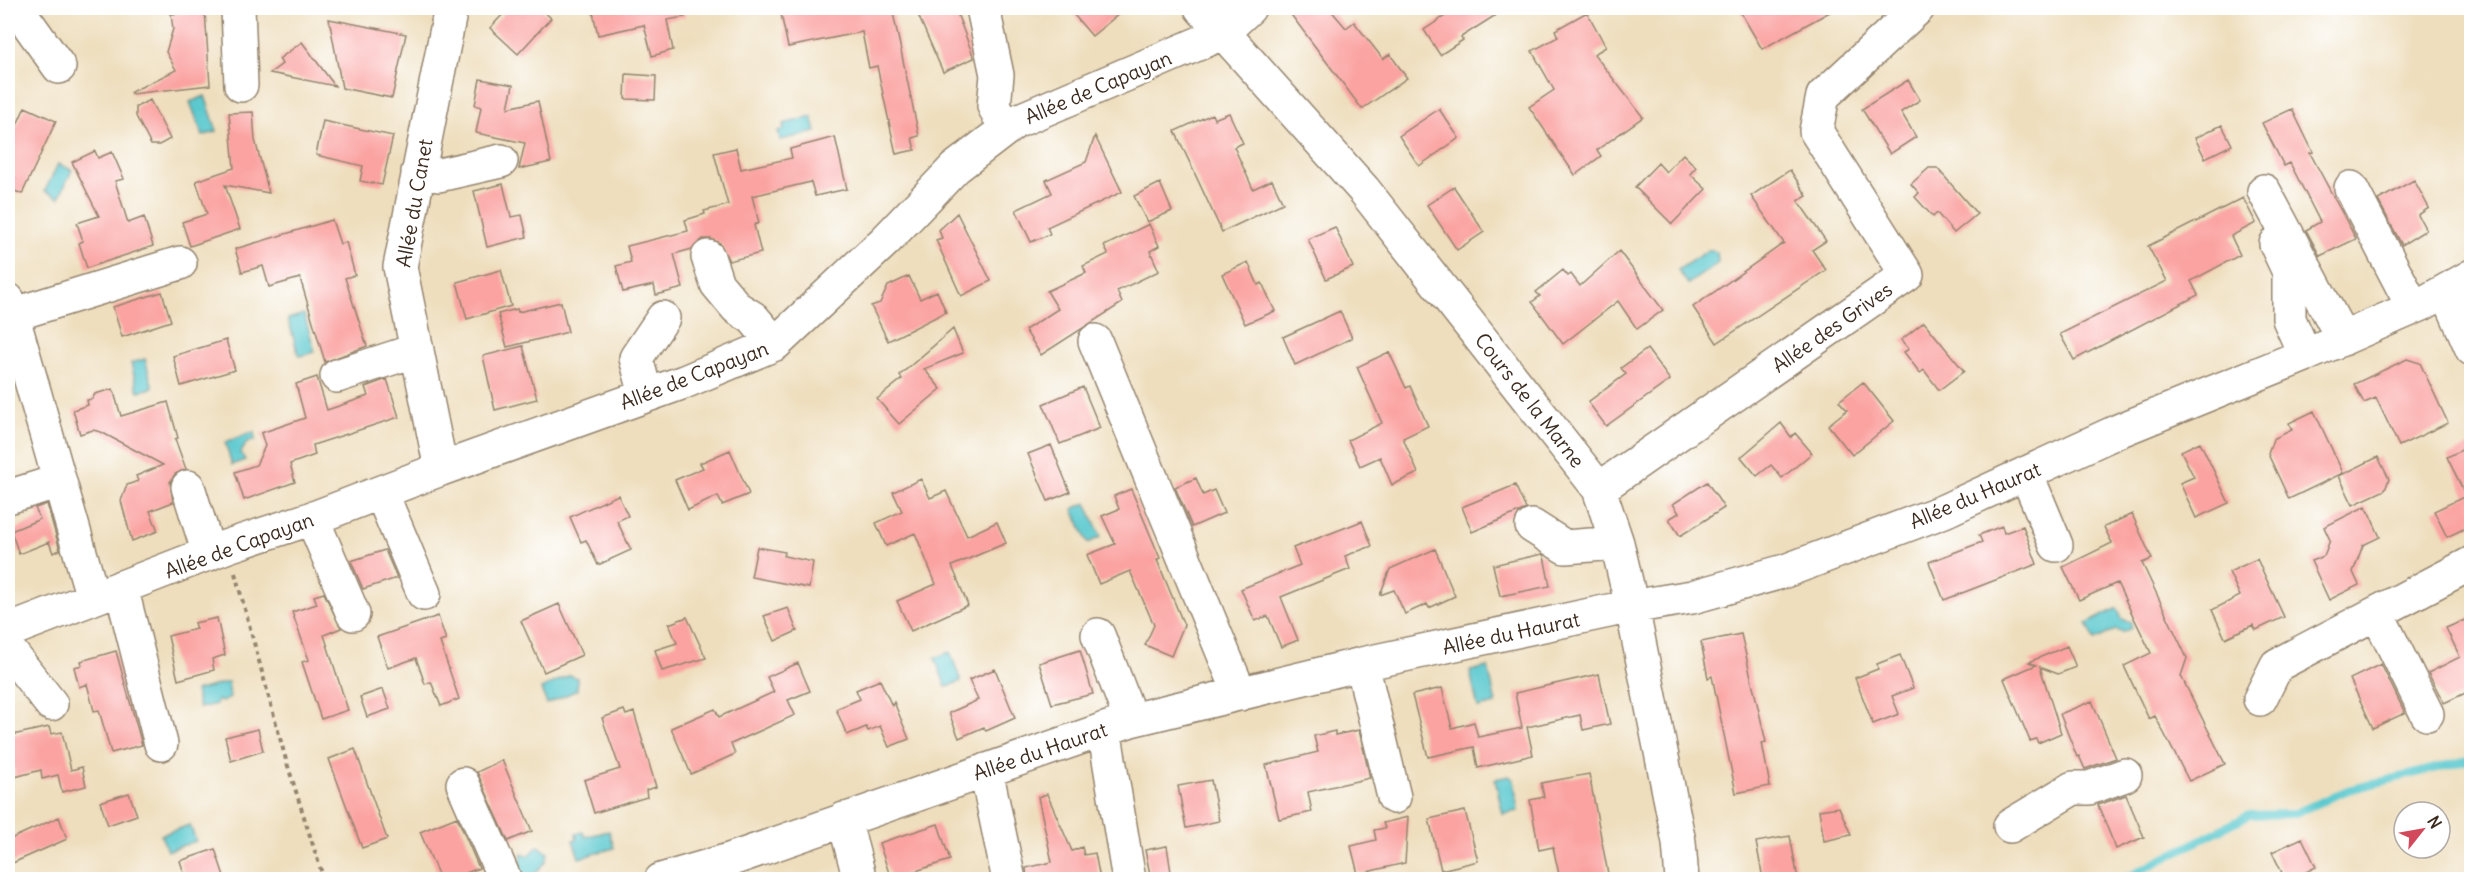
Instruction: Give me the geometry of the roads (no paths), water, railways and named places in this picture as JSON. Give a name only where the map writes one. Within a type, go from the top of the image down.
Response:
[{"type":"street","points":[[17,8],[59,67]]},
{"type":"street","points":[[238,8],[241,85]]},
{"type":"street","name":"Allée du Canet","points":[[441,469],[400,267],[451,8]]},
{"type":"street","points":[[983,8],[998,75],[994,106],[1006,129]]},
{"type":"street","name":"Cours de la Marne","points":[[1201,8],[1364,190],[1599,489],[1617,543],[1632,607],[1679,842],[1682,879]]},
{"type":"street","name":"Allée de Capayan","points":[[8,631],[219,550],[646,395],[775,344],[885,241],[955,168],[1015,122],[1224,31],[1249,8]]},
{"type":"street","name":"Allée des Grives","points":[[1599,489],[1907,275],[1816,131],[1823,96],[1918,8]]},
{"type":"street","points":[[418,172],[439,175],[501,161]]},
{"type":"street","points":[[2352,188],[2413,307]]},
{"type":"street","points":[[2264,191],[2343,339]]},
{"type":"street","points":[[2267,226],[2289,272],[2289,319],[2305,355]]},
{"type":"street","points":[[708,257],[717,284],[737,308],[753,318],[775,344]]},
{"type":"street","points":[[161,744],[107,593],[59,481],[10,308],[180,263]]},
{"type":"street","points":[[2459,284],[2472,349]]},
{"type":"street","name":"Allée du Haurat","points":[[662,879],[708,873],[844,819],[1107,728],[1362,664],[1632,607],[1692,597],[1785,571],[1944,511],[2118,431],[2343,339],[2459,284]]},
{"type":"street","points":[[646,395],[636,358],[663,318]]},
{"type":"street","points":[[1095,341],[1240,694]]},
{"type":"street","points":[[337,376],[417,350]]},
{"type":"street","points":[[2026,473],[2056,545]]},
{"type":"street","points":[[8,497],[59,481]]},
{"type":"street","points":[[188,487],[219,550]]},
{"type":"street","points":[[381,492],[424,594]]},
{"type":"street","points":[[312,518],[353,614]]},
{"type":"street","points":[[1532,526],[1565,547],[1617,543]]},
{"type":"street","points":[[2260,699],[2277,665],[2472,563]]},
{"type":"street","points":[[2377,613],[2427,714]]},
{"type":"street","points":[[1098,636],[1107,728],[1129,879]]},
{"type":"street","points":[[8,649],[51,704]]},
{"type":"street","points":[[1362,664],[1394,797]]},
{"type":"street","points":[[1101,817],[1107,728]]},
{"type":"street","points":[[986,770],[1009,879]]},
{"type":"street","points":[[2010,826],[2073,788],[2089,788],[2125,775]]},
{"type":"street","points":[[463,784],[505,879]]},
{"type":"street","points":[[844,819],[860,879]]},
{"type":"water","points":[[205,96],[217,131],[203,136],[190,102]]},
{"type":"water","points":[[812,117],[816,132],[780,140],[778,131],[784,130],[783,124]]},
{"type":"water","points":[[58,164],[72,170],[59,198],[45,191]]},
{"type":"water","points":[[1708,250],[1717,252],[1718,263],[1688,284],[1678,270]]},
{"type":"water","points":[[304,314],[315,352],[299,356],[288,319]]},
{"type":"water","points":[[145,359],[153,388],[138,391],[131,363]]},
{"type":"water","points":[[254,432],[255,440],[247,442],[241,453],[245,460],[232,465],[225,442]]},
{"type":"water","points":[[1086,503],[1101,537],[1088,543],[1073,509]]},
{"type":"water","points":[[2117,608],[2122,619],[2131,622],[2131,628],[2124,632],[2115,630],[2095,640],[2087,624]]},
{"type":"water","points":[[950,652],[961,681],[946,687],[935,658]]},
{"type":"water","points":[[1488,667],[1496,704],[1478,708],[1470,671]]},
{"type":"water","points":[[570,675],[577,678],[577,690],[547,704],[541,689]]},
{"type":"water","points":[[228,682],[230,698],[222,702],[217,700],[216,704],[199,708],[195,691]]},
{"type":"water","points":[[1509,776],[1514,780],[1518,811],[1503,814],[1495,779]]},
{"type":"water","points":[[190,825],[196,841],[167,851],[161,835]]},
{"type":"water","points":[[609,831],[614,848],[579,858],[573,840],[577,839],[576,834],[583,832],[585,837]]},
{"type":"water","points":[[539,846],[548,853],[546,862],[530,879],[522,878],[519,872],[522,854],[528,856]]},
{"type":"waterway","points":[[2122,880],[2249,815],[2293,814],[2348,790],[2472,759]]}]
